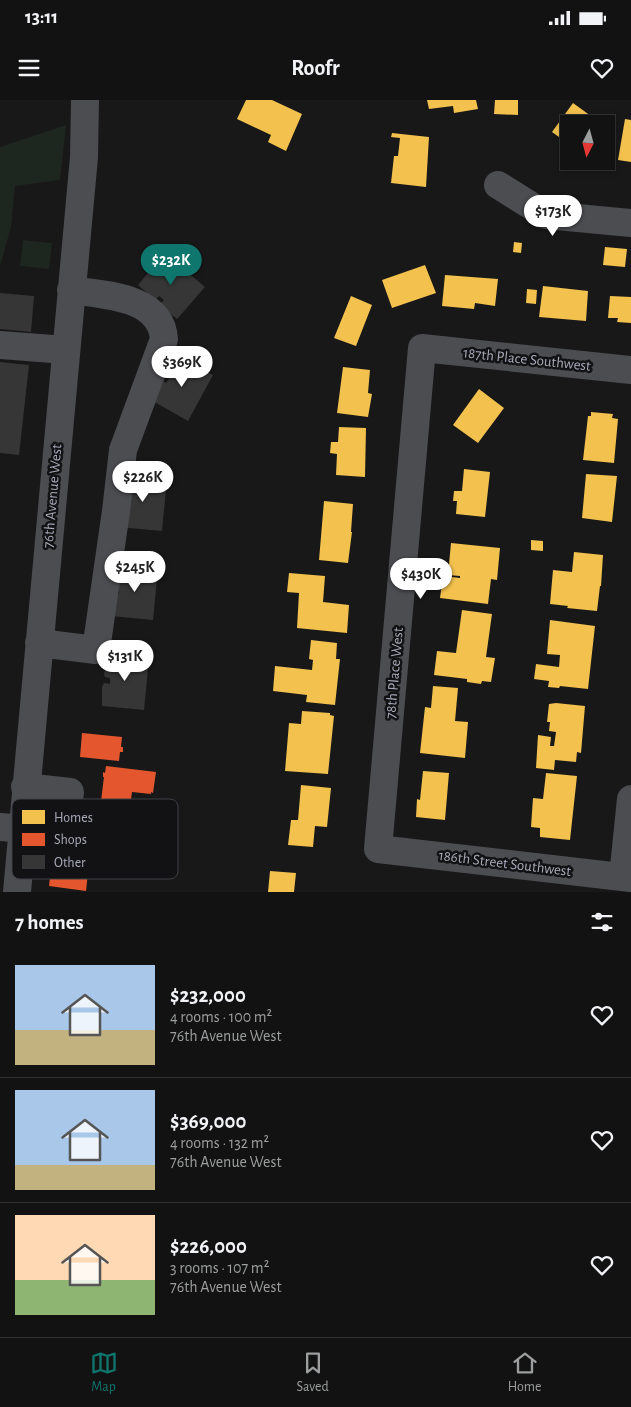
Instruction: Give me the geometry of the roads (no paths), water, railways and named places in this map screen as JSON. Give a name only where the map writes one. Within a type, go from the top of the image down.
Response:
[{"type":"street","name":"76th Avenue West","points":[[22,799],[26,787],[84,157],[85,100]]},
{"type":"street","points":[[498,185],[546,215],[631,223]]},
{"type":"street","points":[[39,643],[96,650],[123,450],[164,340],[160,322],[143,306],[130,300],[71,290]]},
{"type":"street","points":[[0,345],[66,350]]},
{"type":"street","name":"187th Place Southwest","points":[[422,348],[631,370]]},
{"type":"street","name":"78th Place West","points":[[378,849],[422,348]]},
{"type":"street","points":[[26,787],[70,792],[69,799]]},
{"type":"street","points":[[627,878],[631,799]]},
{"type":"street","name":"186th Street Southwest","points":[[378,849],[560,881],[627,878]]},
{"type":"street","name":"76th Avenue West","points":[[16,879],[17,892]]}]
